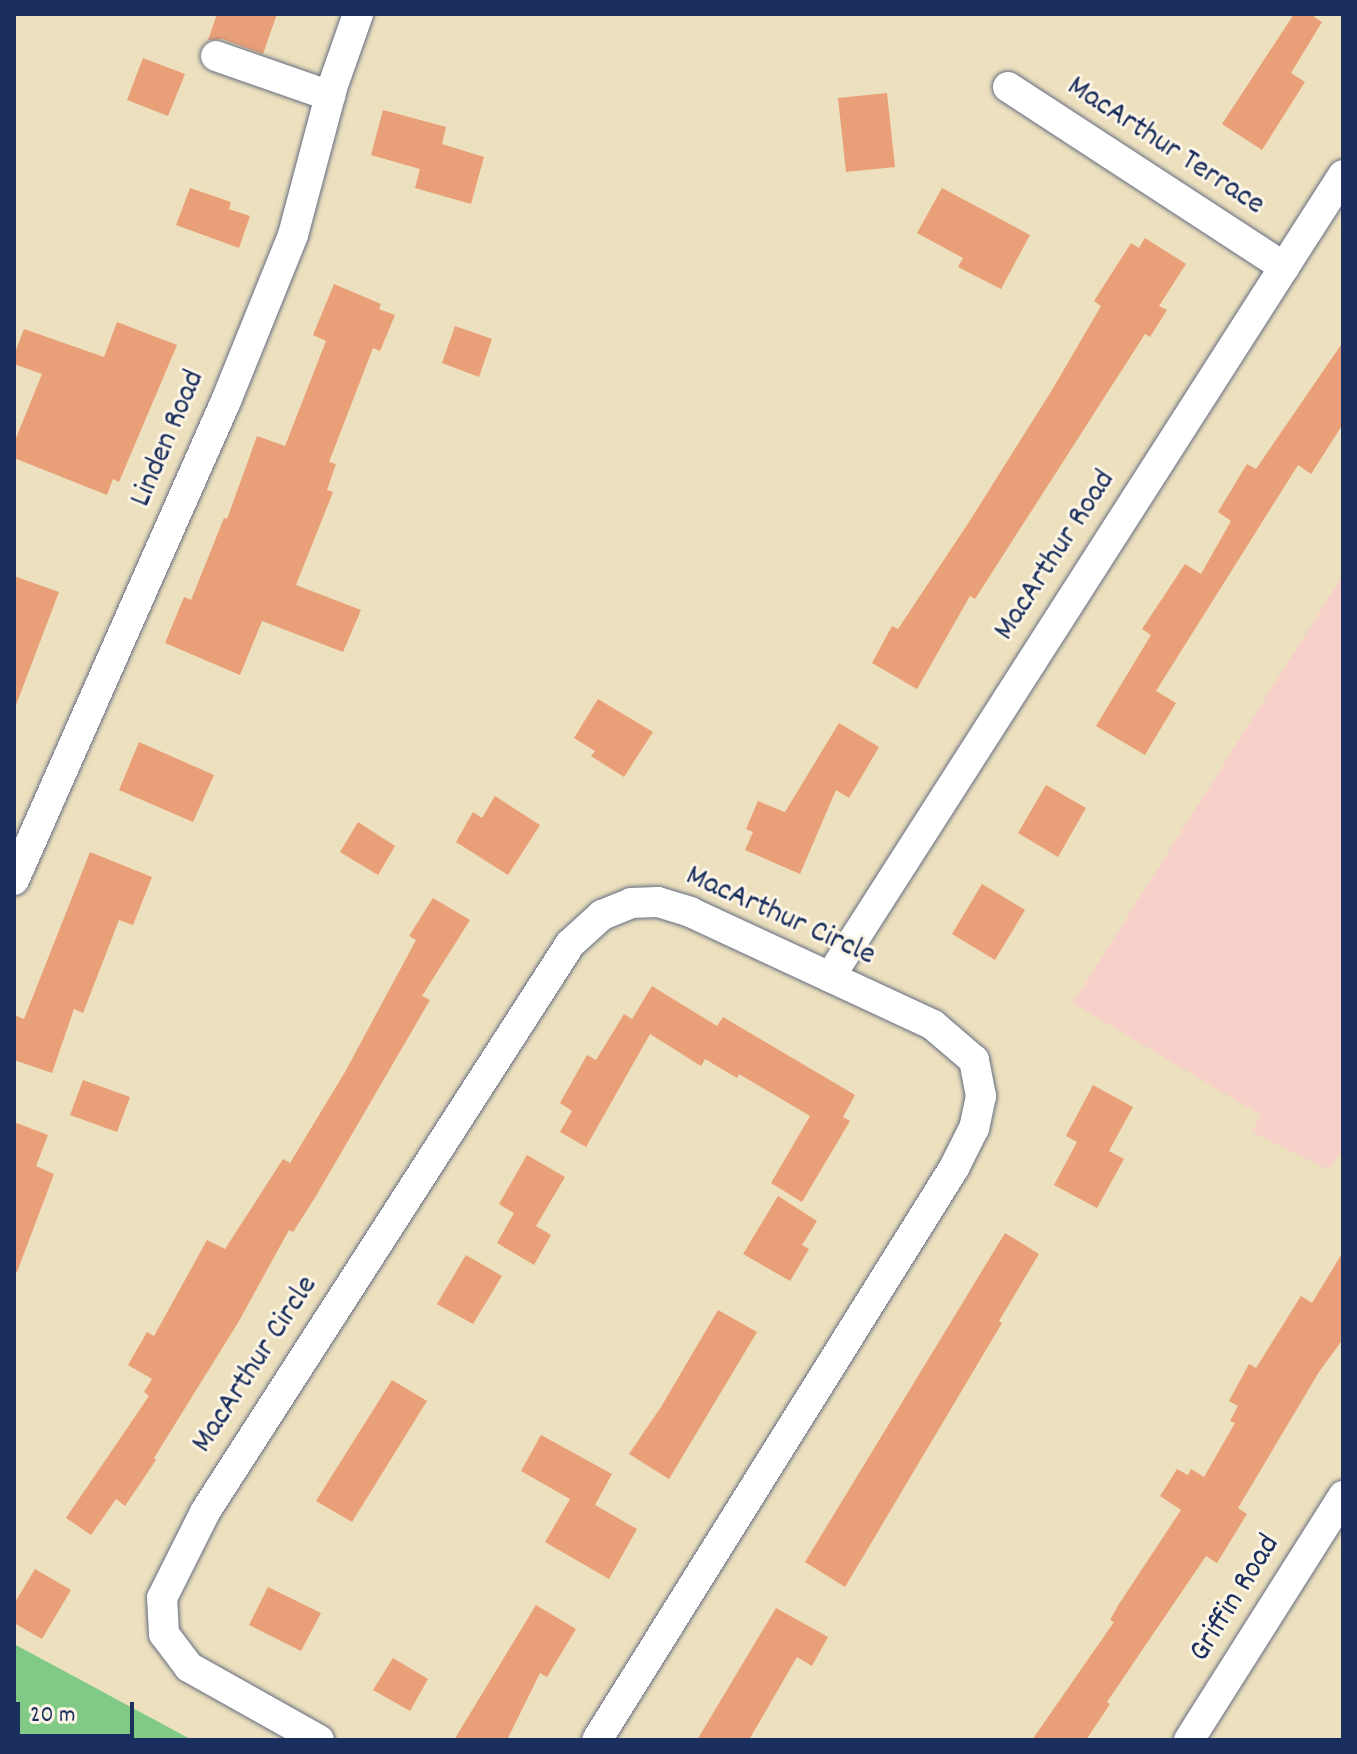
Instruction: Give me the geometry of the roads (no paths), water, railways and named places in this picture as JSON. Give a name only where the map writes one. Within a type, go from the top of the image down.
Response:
[{"type":"street","name":"Linden Road","points":[[14,880],[226,401],[293,235],[330,96],[358,14]]},
{"type":"street","points":[[216,56],[330,96]]},
{"type":"street","name":"MacArthur Terrace","points":[[1008,87],[1284,267]]},
{"type":"street","name":"MacArthur Road","points":[[830,977],[1343,175]]},
{"type":"street","name":"MacArthur Circle","points":[[319,1740],[189,1667],[164,1634],[162,1598],[205,1512],[570,944],[602,915],[631,903],[658,902],[690,912],[933,1025],[974,1060],[981,1096],[974,1128],[928,1209],[597,1740]]},
{"type":"street","name":"Griffin Road","points":[[1189,1740],[1343,1496]]}]
